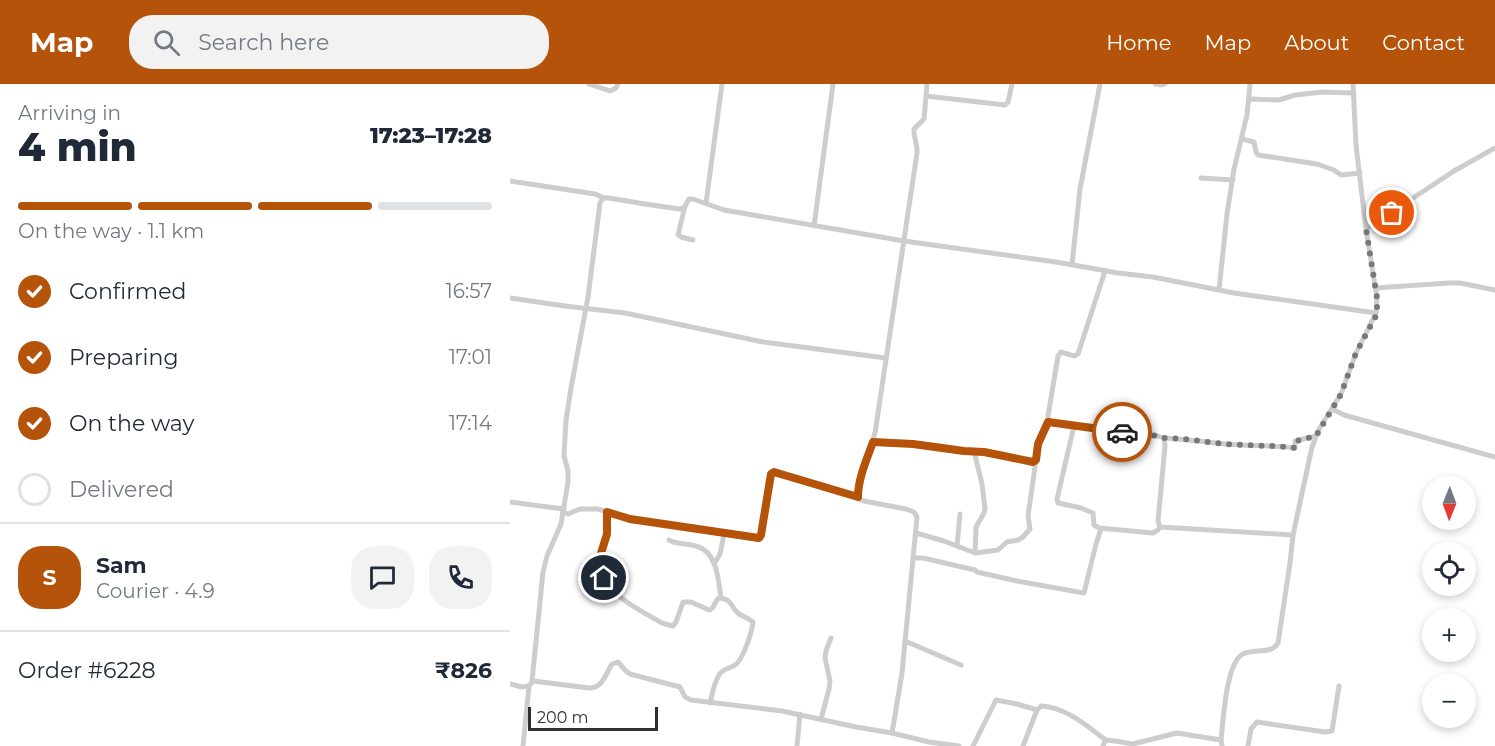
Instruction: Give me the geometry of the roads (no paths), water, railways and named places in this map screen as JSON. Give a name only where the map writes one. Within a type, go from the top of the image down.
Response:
[{"type":"street","points":[[589,84],[610,91],[618,84]]},
{"type":"street","points":[[706,203],[722,84]]},
{"type":"street","points":[[814,226],[833,84]]},
{"type":"street","points":[[858,497],[873,442],[917,153],[914,129],[924,118],[927,84]]},
{"type":"street","points":[[926,96],[1005,105],[1008,102],[1012,84]]},
{"type":"street","points":[[1072,265],[1080,189],[1100,84]]},
{"type":"street","points":[[1155,84],[1165,84]]},
{"type":"street","points":[[1219,290],[1227,213],[1250,99],[1250,84]]},
{"type":"street","points":[[1023,746],[1037,710],[1041,706],[1062,711],[1080,721],[1105,743],[1133,744],[1177,733],[1223,744],[1227,687],[1238,658],[1250,652],[1272,650],[1278,643],[1293,535],[1310,453],[1316,436],[1346,384],[1359,347],[1377,314],[1356,145],[1353,84]]},
{"type":"street","points":[[1250,99],[1279,100],[1295,95],[1322,92],[1354,93]]},
{"type":"street","points":[[1242,139],[1254,142],[1258,155],[1311,163],[1334,170],[1341,175],[1360,173]]},
{"type":"street","points":[[1366,229],[1454,171],[1495,148]]},
{"type":"street","points":[[1201,178],[1233,180]]},
{"type":"street","points":[[510,181],[679,209],[686,206]]},
{"type":"street","points":[[523,746],[543,572],[564,511],[568,478],[564,456],[566,420],[586,308],[600,203],[604,198]]},
{"type":"street","points":[[693,240],[678,235],[686,206],[691,199],[724,210],[814,226],[1153,277],[1219,290],[1377,314]]},
{"type":"street","points":[[916,533],[975,553],[998,550],[1007,542],[1023,537],[1029,531],[1028,512],[1038,444],[1048,422],[1058,356],[1061,352],[1074,356],[1078,354],[1105,271]]},
{"type":"street","points":[[1375,288],[1449,283],[1495,290]]},
{"type":"street","points":[[510,298],[625,313],[763,342],[886,358]]},
{"type":"street","points":[[1332,410],[1495,457]]},
{"type":"street","points":[[1048,422],[1164,438],[1295,448],[1296,441],[1316,436]]},
{"type":"street","points":[[1074,426],[1057,502],[1093,513],[1094,525],[1101,529],[1155,532],[1160,527],[1293,535]]},
{"type":"street","points":[[1160,527],[1158,521],[1164,438]]},
{"type":"street","points":[[873,442],[984,452],[1026,462],[1036,460]]},
{"type":"street","points":[[974,451],[985,508],[976,527],[975,553]]},
{"type":"street","points":[[510,502],[564,511],[568,514],[580,509],[591,508],[630,519],[756,539],[760,537],[768,483],[772,473],[858,497],[860,500],[906,508],[914,512],[917,517],[916,533],[900,693],[892,733]]},
{"type":"street","points":[[607,512],[608,530],[599,559],[599,567],[609,588],[619,597],[670,626],[676,622],[684,601],[709,610],[713,608],[717,599],[721,598]]},
{"type":"street","points":[[957,546],[960,514]]},
{"type":"street","points":[[913,558],[923,558],[1017,581],[1084,593],[1101,529]]},
{"type":"street","points":[[714,564],[720,554],[724,534]]},
{"type":"street","points":[[669,540],[676,544],[703,548],[709,554],[714,564],[721,598]]},
{"type":"street","points":[[710,703],[719,674],[740,660],[753,625],[751,619],[739,614],[729,602],[721,598]]},
{"type":"street","points":[[821,719],[830,681],[825,658],[831,638]]},
{"type":"street","points":[[905,641],[961,665]]},
{"type":"street","points":[[510,684],[522,687],[531,684],[596,688],[612,664],[618,662],[628,673],[678,686],[687,699],[800,714],[942,745],[959,746]]},
{"type":"street","points":[[1248,746],[1251,729],[1257,722],[1325,732],[1332,731],[1339,686]]},
{"type":"street","points":[[973,746],[996,700],[1037,710]]},
{"type":"street","points":[[797,746],[800,714]]}]
